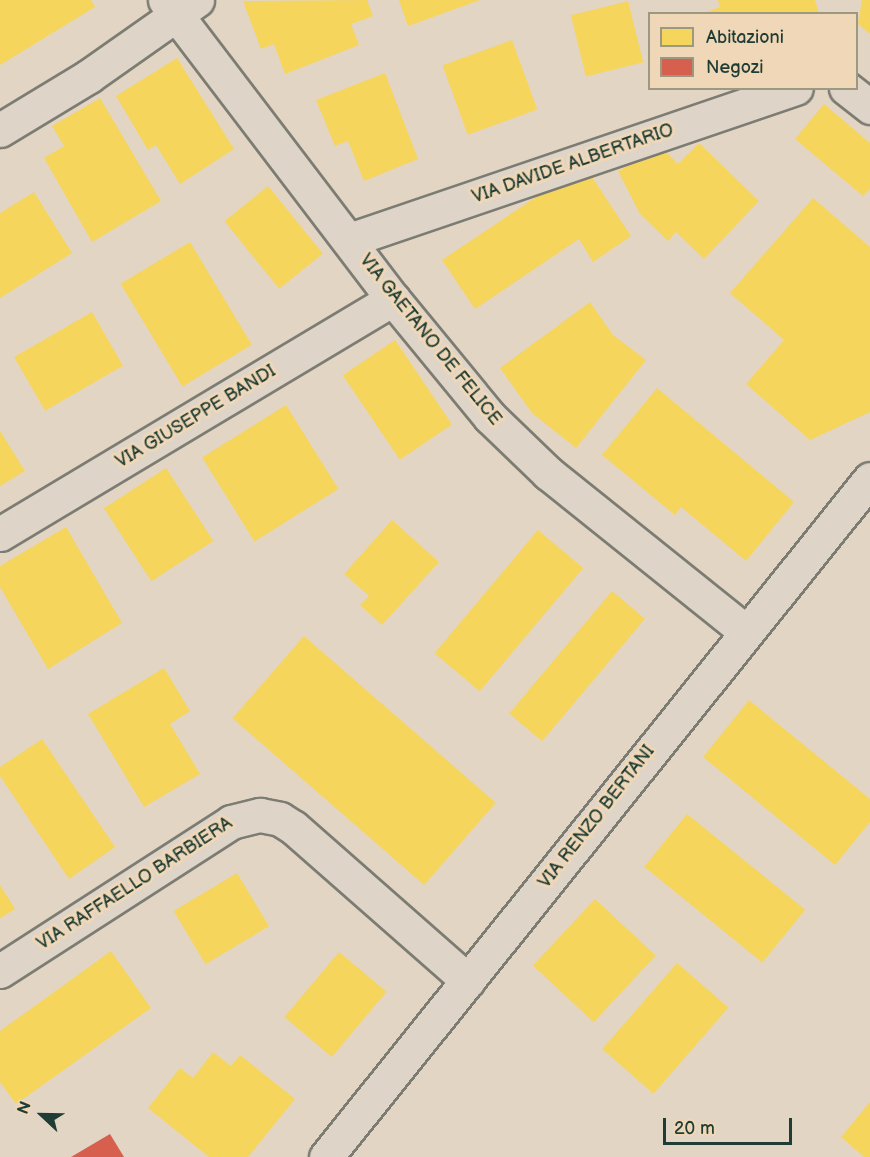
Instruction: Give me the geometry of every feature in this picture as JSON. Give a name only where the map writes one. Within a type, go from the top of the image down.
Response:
[{"type":"street","points":[[0,130],[89,76],[179,4]]},
{"type":"street","name":"VIA GAETANO DE FELICE","points":[[179,4],[349,240],[464,387],[519,446],[745,631]]},
{"type":"street","name":"VIA DAVIDE ALBERTARIO","points":[[349,240],[790,90]]},
{"type":"street","points":[[849,90],[870,107]]},
{"type":"street","name":"VIA GIUSEPPE BANDI","points":[[0,534],[393,299]]},
{"type":"street","name":"VIA RENZO BERTANI","points":[[326,1157],[745,631],[870,479]]},
{"type":"street","name":"VIA RAFFAELLO BARBIERA","points":[[0,971],[231,822],[260,815],[287,822],[468,981]]},
{"type":"building: Abitazioni","points":[[0,0],[91,0],[95,7],[0,65]]},
{"type":"building: Abitazioni","points":[[367,0],[373,16],[351,24],[359,45],[285,74],[274,44],[261,49],[243,1]]},
{"type":"building: Abitazioni","points":[[399,0],[480,0],[408,26]]},
{"type":"building: Abitazioni","points":[[718,0],[815,0],[818,12],[706,12],[720,7]]},
{"type":"building: Abitazioni","points":[[862,0],[870,0],[870,34],[858,24]]},
{"type":"building: Abitazioni","points":[[628,1],[643,62],[586,76],[571,15]]},
{"type":"building: Abitazioni","points":[[512,40],[537,110],[468,135],[442,65]]},
{"type":"building: Abitazioni","points":[[177,58],[234,149],[180,184],[156,145],[148,150],[116,96]]},
{"type":"building: Abitazioni","points":[[385,73],[418,159],[364,181],[348,141],[335,146],[316,100]]},
{"type":"building: Abitazioni","points":[[100,98],[161,201],[92,242],[44,158],[64,146],[52,126]]},
{"type":"building: Abitazioni","points":[[824,104],[870,143],[870,189],[863,196],[795,139]]},
{"type":"building: Abitazioni","points":[[699,143],[759,201],[704,259],[676,232],[668,241],[640,214],[618,171],[662,148],[678,164]]},
{"type":"building: Abitazioni","points":[[584,165],[631,236],[593,262],[579,239],[475,309],[442,260]]},
{"type":"building: Abitazioni","points":[[268,186],[323,254],[279,289],[224,221]]},
{"type":"building: Abitazioni","points":[[34,192],[72,253],[0,298],[0,213]]},
{"type":"building: Abitazioni","points":[[813,198],[870,247],[870,412],[810,440],[746,384],[784,340],[730,293]]},
{"type":"building: Abitazioni","points":[[190,242],[252,345],[182,387],[121,284]]},
{"type":"building: Abitazioni","points":[[590,302],[613,335],[646,360],[576,448],[532,413],[500,368]]},
{"type":"building: Abitazioni","points":[[92,312],[123,366],[45,411],[14,357]]},
{"type":"building: Abitazioni","points":[[395,340],[452,425],[400,460],[343,375]]},
{"type":"building: Abitazioni","points":[[657,388],[794,502],[746,561],[681,507],[675,515],[602,455]]},
{"type":"building: Abitazioni","points":[[286,405],[338,489],[255,541],[202,457]]},
{"type":"building: Abitazioni","points":[[0,431],[25,471],[0,486]]},
{"type":"building: Abitazioni","points":[[166,468],[213,541],[151,581],[104,508]]},
{"type":"building: Abitazioni","points":[[392,520],[439,562],[382,625],[360,605],[369,596],[344,574]]},
{"type":"building: Abitazioni","points":[[66,527],[122,623],[48,669],[0,587],[0,566]]},
{"type":"building: Abitazioni","points":[[538,530],[583,568],[480,691],[435,653]]},
{"type":"building: Abitazioni","points":[[612,591],[645,619],[542,741],[509,714]]},
{"type":"building: Abitazioni","points":[[304,636],[496,803],[424,885],[232,718]]},
{"type":"building: Abitazioni","points":[[164,668],[190,711],[170,724],[200,774],[144,807],[88,714]]},
{"type":"building: Abitazioni","points":[[749,700],[870,799],[870,822],[835,865],[703,757]]},
{"type":"building: Abitazioni","points":[[42,739],[115,847],[69,879],[0,776],[0,767]]},
{"type":"building: Abitazioni","points":[[687,814],[805,910],[762,963],[644,867]]},
{"type":"building: Abitazioni","points":[[237,873],[269,926],[206,964],[174,911]]},
{"type":"building: Abitazioni","points":[[0,885],[15,909],[0,918]]},
{"type":"building: Abitazioni","points":[[595,899],[656,956],[594,1022],[533,966]]},
{"type":"building: Abitazioni","points":[[111,951],[151,1008],[16,1104],[0,1082],[0,1031]]},
{"type":"building: Abitazioni","points":[[339,952],[386,992],[332,1057],[284,1017]]},
{"type":"building: Abitazioni","points":[[677,963],[728,1008],[654,1094],[602,1049]]},
{"type":"building: Abitazioni","points":[[213,1052],[231,1066],[240,1055],[295,1099],[248,1157],[209,1157],[148,1108],[180,1068],[193,1078]]},
{"type":"building: Abitazioni","points":[[870,1102],[870,1157],[864,1157],[841,1137]]},
{"type":"building: Negozi","points":[[110,1134],[124,1157],[71,1157]]}]
